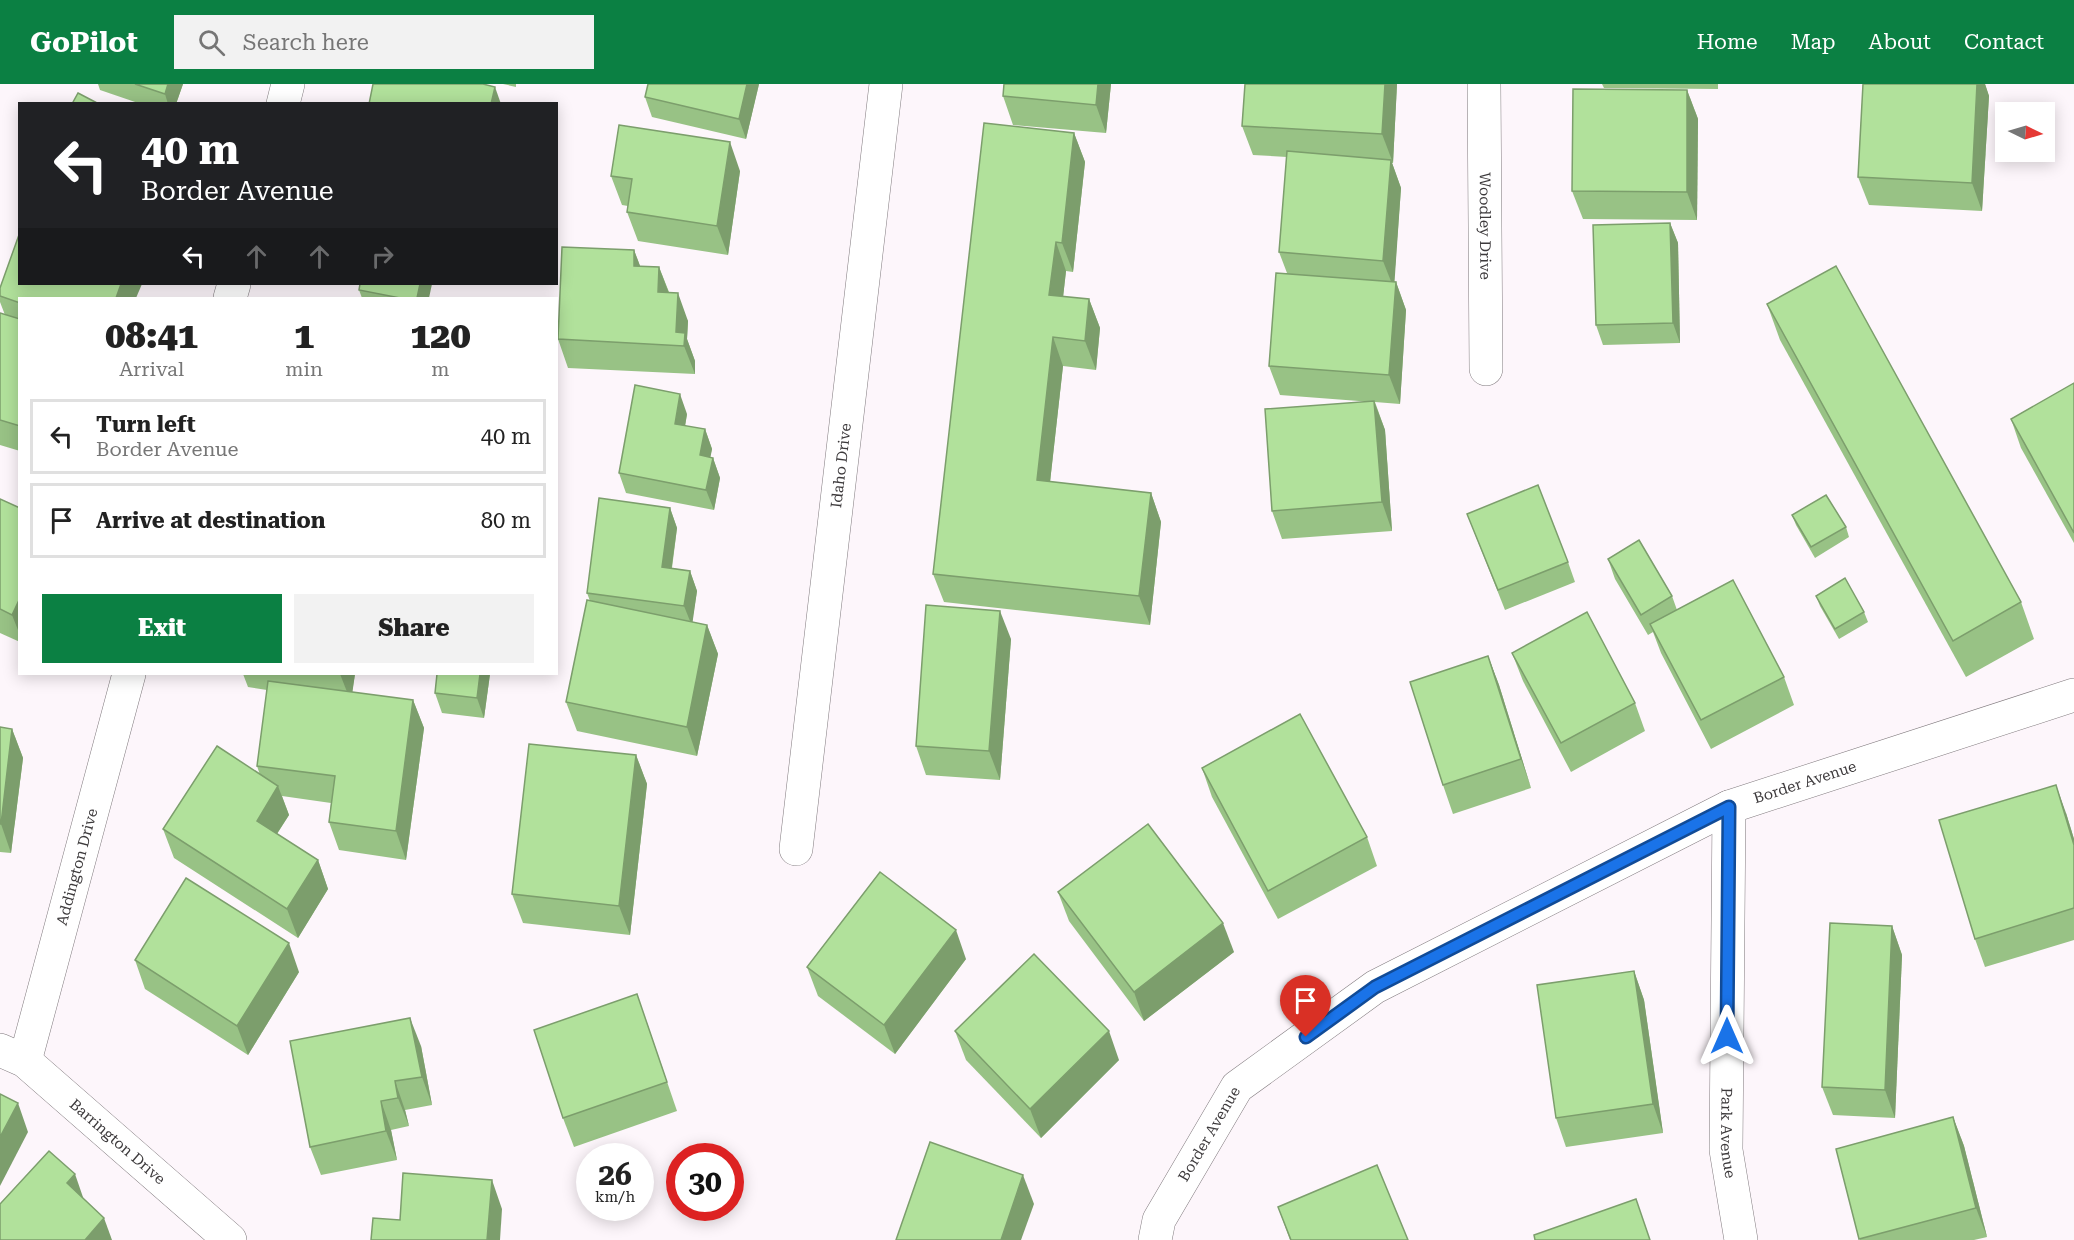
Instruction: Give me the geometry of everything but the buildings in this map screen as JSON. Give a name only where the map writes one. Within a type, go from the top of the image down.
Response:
[{"type":"street","points":[[284,102],[288,84]]},
{"type":"street","name":"Idaho Drive","points":[[796,849],[886,84]]},
{"type":"street","name":"Woodley Drive","points":[[1484,84],[1486,369]]},
{"type":"street","name":"Addington Drive","points":[[12,1055],[129,675]]},
{"type":"street","name":"Border Avenue","points":[[1155,1240],[1159,1220],[1237,1087],[1375,987],[1729,807],[2074,695]]},
{"type":"street","name":"Park Avenue","points":[[1729,807],[1726,1150],[1741,1240]]},
{"type":"street","name":"Barrington Drive","points":[[12,1055],[230,1240]]},
{"type":"route","points":[[1306,1037],[1375,987],[1729,807],[1727,1036]]}]
